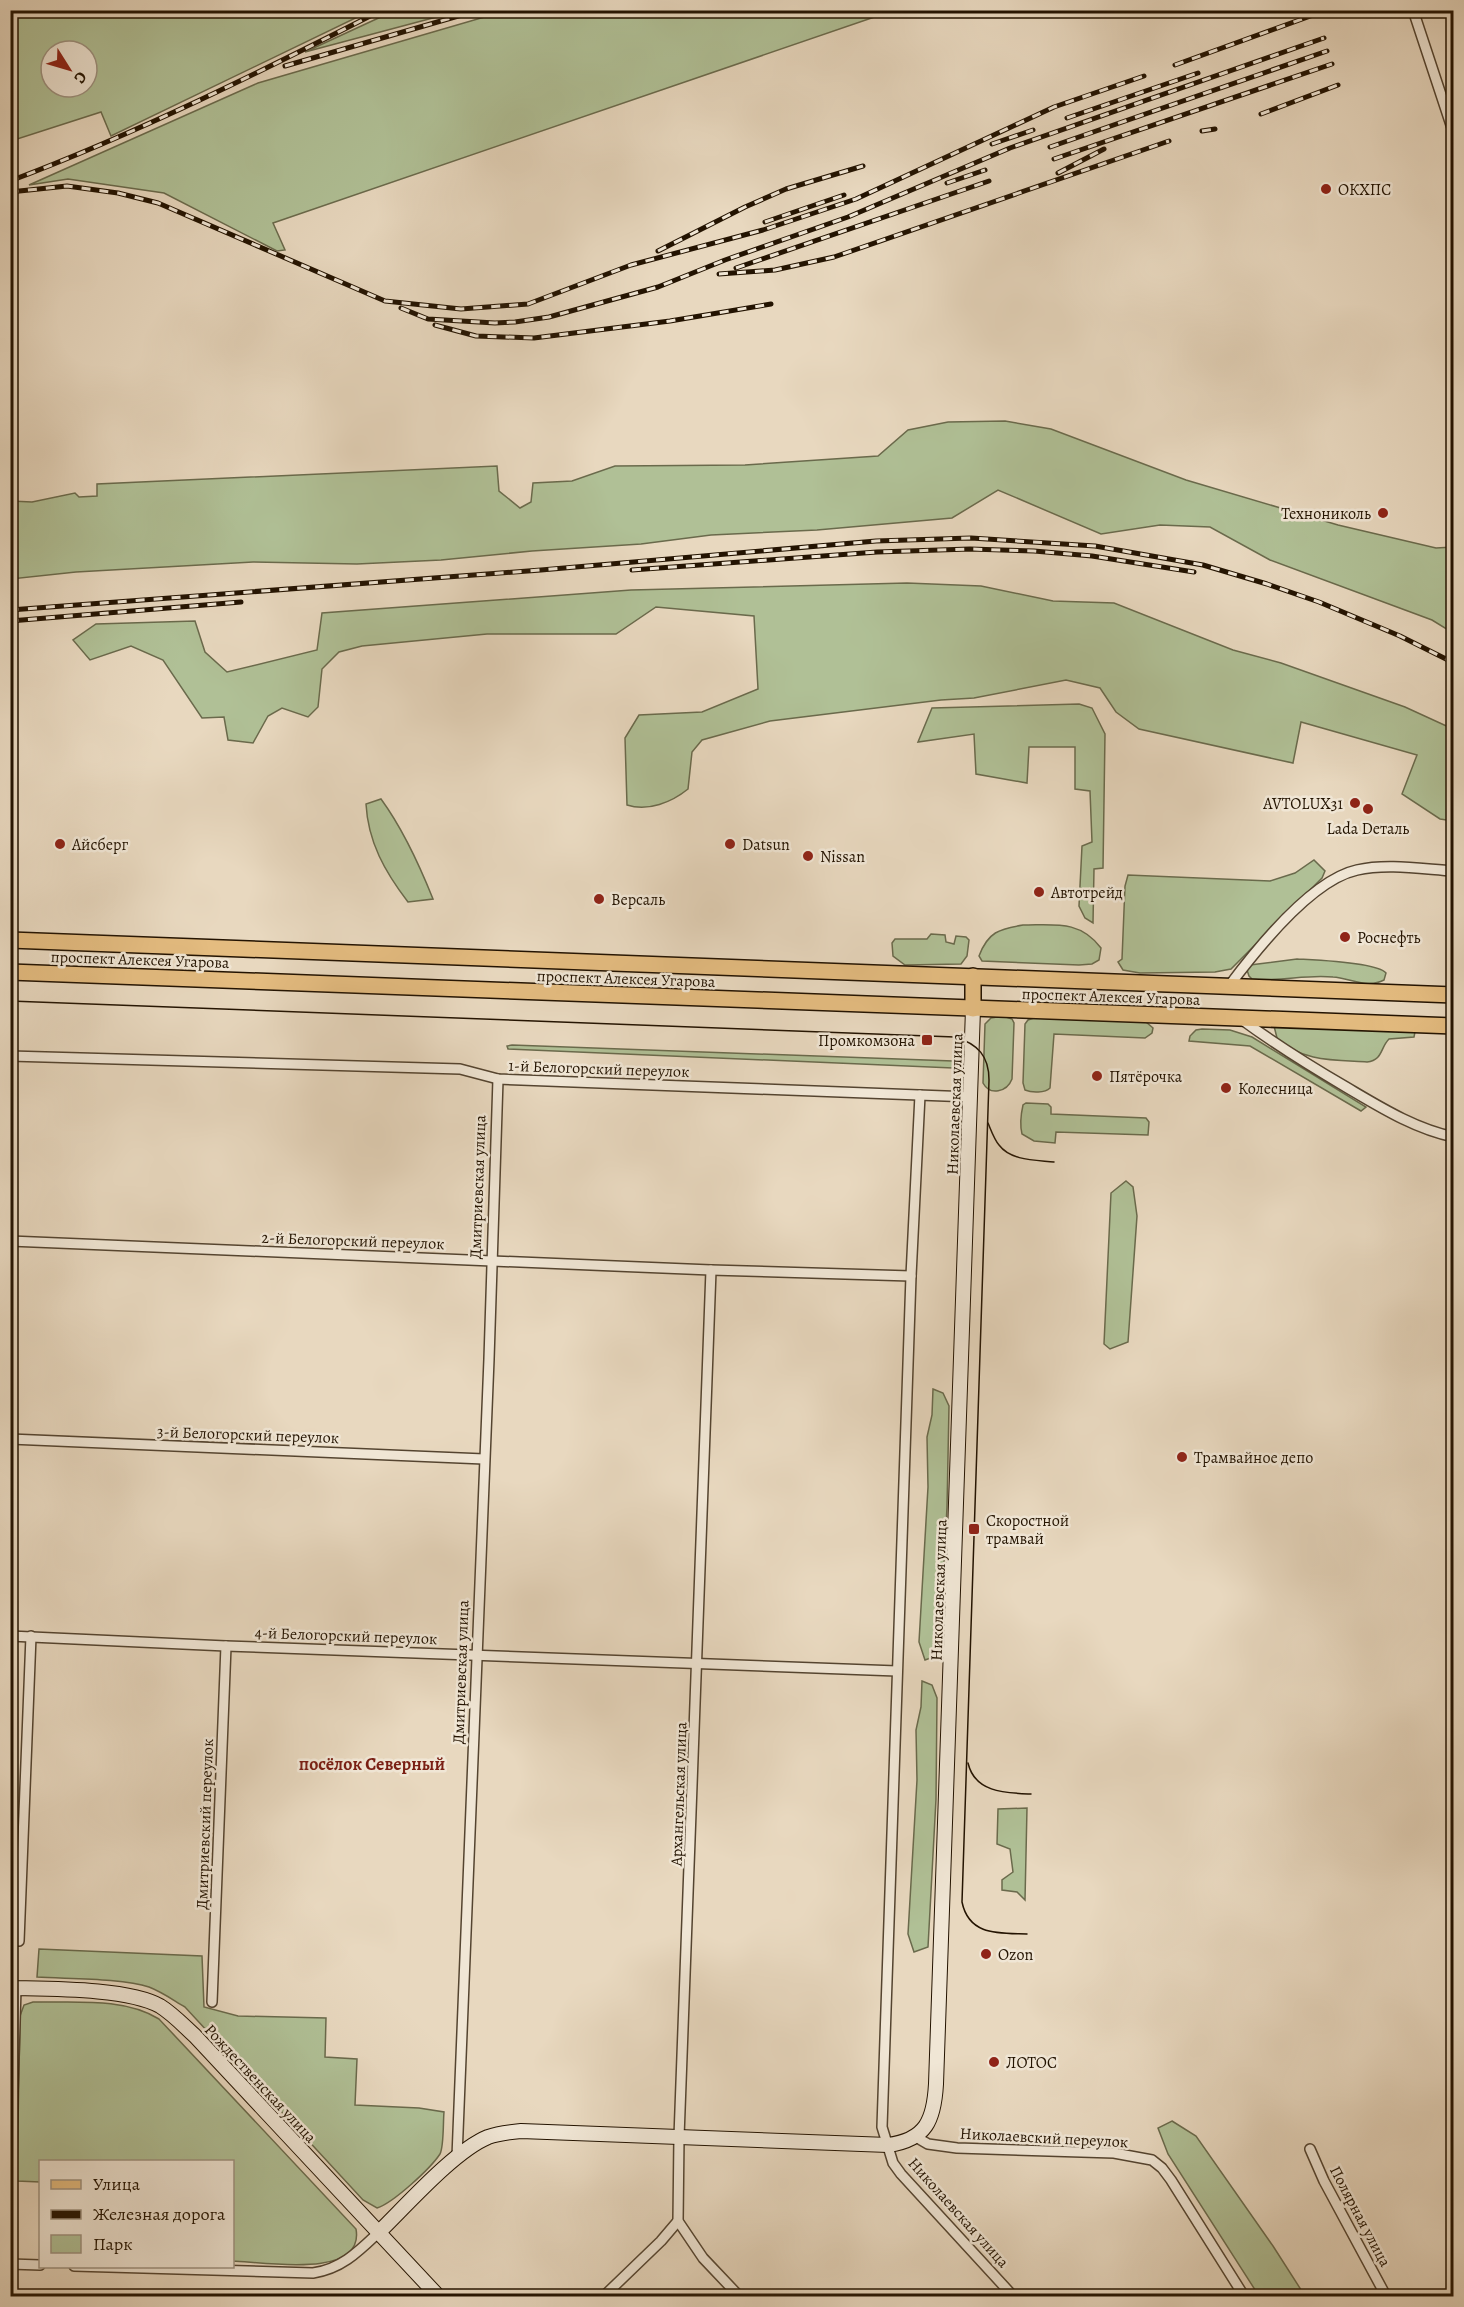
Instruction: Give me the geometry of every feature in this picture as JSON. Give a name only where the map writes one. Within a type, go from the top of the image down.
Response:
[{"type":"main road","name":"проспект Алексея Угарова","points":[[10,940],[1454,995]]},
{"type":"main road","name":"проспект Алексея Угарова","points":[[10,972],[1454,1026]]},
{"type":"main road","points":[[973,976],[973,1009]]},
{"type":"main road","name":"Николаевская улица","points":[[888,2145],[906,2142],[916,2137],[930,2118],[935,2105],[948,1799],[973,1009]]},
{"type":"main road","name":"Рождественская улица","points":[[13,1988],[115,1994],[143,1998],[161,2007],[195,2036],[438,2296]]},
{"type":"main road","points":[[378,2234],[457,2157],[487,2138],[520,2131],[888,2145]]},
{"type":"street","points":[[1413,10],[1454,134]]},
{"type":"street","points":[[1229,986],[1253,954],[1304,901],[1335,878],[1356,870],[1377,867],[1454,871]]},
{"type":"street","points":[[1240,1018],[1279,1047],[1384,1110],[1437,1134],[1454,1137]]},
{"type":"street","name":"1-й Белогорский переулок","points":[[10,1056],[460,1070],[498,1079],[971,1096]]},
{"type":"street","name":"Дмитриевская улица","points":[[457,2157],[498,1079]]},
{"type":"street","name":"Николаевская улица","points":[[920,1095],[911,1276],[881,2102],[882,2127],[893,2163],[901,2174],[1013,2296]]},
{"type":"street","name":"2-й Белогорский переулок","points":[[10,1241],[911,1276]]},
{"type":"street","name":"Архангельская улица","points":[[678,2221],[679,2137],[711,1270]]},
{"type":"street","name":"3-й Белогорский переулок","points":[[10,1439],[484,1459]]},
{"type":"street","name":"4-й Белогорский переулок","points":[[10,1636],[897,1671]]},
{"type":"street","points":[[19,1941],[31,1636]]},
{"type":"street","name":"Дмитриевский переулок","points":[[212,2002],[226,1646]]},
{"type":"street","points":[[10,2194],[13,1988]]},
{"type":"street","name":"Николаевский переулок","points":[[916,2137],[928,2144],[957,2148],[1113,2153],[1152,2160],[1171,2180],[1244,2296]]},
{"type":"street","name":"Полярная улица","points":[[1310,2149],[1323,2181],[1386,2296]]},
{"type":"street","points":[[603,2296],[661,2241],[678,2221],[703,2258],[739,2296]]},
{"type":"street","points":[[142,2268],[313,2273],[328,2271],[342,2265],[378,2234]]},
{"type":"street","points":[[10,2264],[39,2265]]},
{"type":"green space","points":[[11,10],[370,10],[111,136],[101,112],[11,141]]},
{"type":"green space","points":[[394,11],[459,11],[305,52],[385,15]]},
{"type":"green space","points":[[505,11],[892,11],[273,223],[285,250],[277,251],[164,193],[68,179],[29,185],[258,83]]},
{"type":"green space","points":[[1005,421],[1051,429],[1186,480],[1338,525],[1436,548],[1453,547],[1453,633],[1432,620],[1270,560],[1210,527],[1160,525],[1101,534],[998,490],[952,518],[817,530],[711,535],[641,544],[441,560],[357,564],[253,562],[76,572],[11,579],[11,501],[32,502],[75,493],[79,497],[97,496],[97,484],[497,466],[499,491],[520,508],[531,502],[533,483],[572,481],[615,466],[745,465],[878,456],[908,430],[948,422]]},
{"type":"green space","points":[[907,583],[981,586],[1053,601],[1114,603],[1233,650],[1281,663],[1405,707],[1453,729],[1453,821],[1440,819],[1402,794],[1417,755],[1301,722],[1293,763],[1139,729],[1116,712],[1100,688],[1066,680],[974,698],[770,721],[702,740],[692,752],[688,789],[675,798],[659,804],[643,807],[627,805],[625,738],[639,715],[702,712],[758,689],[754,616],[656,607],[616,634],[487,634],[362,646],[339,652],[322,669],[318,707],[308,717],[282,708],[268,716],[253,743],[228,740],[224,717],[202,718],[163,660],[131,646],[90,660],[73,640],[96,624],[195,621],[205,652],[227,672],[317,650],[322,613],[631,590]]},
{"type":"green space","points":[[1079,704],[1092,708],[1105,734],[1103,868],[1094,869],[1093,923],[1085,918],[1079,906],[1082,846],[1092,842],[1090,791],[1075,789],[1075,747],[1029,747],[1027,783],[976,774],[974,734],[918,742],[932,708]]},
{"type":"green space","points":[[381,799],[410,847],[433,899],[408,902],[385,868],[370,831],[366,804]]},
{"type":"green space","points":[[1314,860],[1325,871],[1322,878],[1231,969],[1215,972],[1140,973],[1123,970],[1118,962],[1122,959],[1125,886],[1128,875],[1270,881],[1295,873]]},
{"type":"green space","points":[[1023,925],[1056,925],[1076,928],[1093,939],[1101,948],[1099,960],[1092,964],[1079,965],[982,961],[979,956],[982,948],[995,933]]},
{"type":"green space","points":[[931,934],[945,935],[946,942],[954,944],[956,936],[966,937],[969,940],[967,956],[961,964],[905,965],[893,956],[892,943],[895,939],[927,939]]},
{"type":"green space","points":[[1297,959],[1358,964],[1380,969],[1386,973],[1384,980],[1371,983],[1323,976],[1273,980],[1252,979],[1247,970],[1250,965]]},
{"type":"green space","points":[[1003,1016],[1012,1019],[1014,1023],[1012,1079],[1006,1087],[994,1091],[983,1083],[985,1024],[991,1018]]},
{"type":"green space","points":[[1034,1018],[1146,1022],[1153,1028],[1152,1033],[1145,1038],[1054,1034],[1050,1088],[1035,1092],[1025,1090],[1023,1083],[1025,1024]]},
{"type":"green space","points":[[1274,1026],[1415,1032],[1414,1037],[1389,1039],[1379,1056],[1367,1062],[1331,1060],[1297,1052],[1277,1038]]},
{"type":"green space","points":[[1196,1030],[1230,1030],[1252,1037],[1366,1107],[1361,1111],[1250,1046],[1189,1041],[1190,1036]]},
{"type":"green space","points":[[507,1046],[953,1061],[957,1064],[953,1068],[508,1049]]},
{"type":"green space","points":[[1026,1103],[1048,1104],[1051,1107],[1051,1114],[1146,1118],[1149,1122],[1148,1135],[1056,1132],[1055,1143],[1034,1141],[1022,1134],[1022,1112],[1023,1105]]},
{"type":"green space","points":[[1126,1181],[1133,1187],[1137,1216],[1128,1342],[1110,1349],[1104,1344],[1111,1193]]},
{"type":"green space","points":[[933,1389],[943,1393],[949,1406],[947,1507],[939,1655],[925,1660],[919,1642],[928,1487],[927,1437],[932,1415]]},
{"type":"green space","points":[[922,1681],[932,1685],[937,1698],[936,1799],[928,1947],[914,1952],[908,1934],[917,1780],[916,1730],[921,1707]]},
{"type":"green space","points":[[1027,1808],[1025,1900],[1017,1892],[1002,1890],[1002,1880],[1013,1872],[1010,1849],[997,1844],[998,1809]]},
{"type":"green space","points":[[39,1949],[202,1956],[204,2007],[238,2016],[326,2018],[325,2057],[357,2059],[355,2105],[419,2108],[444,2112],[440,2154],[411,2185],[377,2208],[363,2200],[185,2007],[158,1991],[138,1984],[110,1980],[37,1977]]},
{"type":"green space","points":[[33,2002],[114,2004],[145,2012],[159,2019],[356,2229],[354,2245],[345,2256],[329,2262],[287,2265],[234,2261],[234,2160],[39,2160],[39,2182],[17,2181],[20,2016],[24,2005]]},
{"type":"green space","points":[[1172,2121],[1196,2136],[1305,2296],[1259,2296],[1168,2154],[1158,2128]]},
{"type":"tram line","points":[[10,1001],[955,1037],[976,1047],[987,1064],[989,1080],[962,1902],[971,1921],[978,1927],[996,1932],[1027,1934]]},
{"type":"tram line","points":[[988,1123],[997,1143],[1010,1154],[1024,1159],[1054,1162]]},
{"type":"tram line","points":[[968,1763],[972,1773],[984,1786],[1002,1792],[1031,1794]]},
{"type":"railway","points":[[10,181],[152,122],[382,10]]},
{"type":"railway","points":[[285,66],[479,10]]},
{"type":"railway","points":[[1175,65],[1316,14]]},
{"type":"railway","points":[[401,308],[428,319],[515,322],[549,317],[658,287],[725,260],[848,217],[1010,148],[1324,38]]},
{"type":"railway","points":[[1050,147],[1327,51]]},
{"type":"railway","points":[[1054,159],[1332,64]]},
{"type":"railway","points":[[1067,118],[1198,73]]},
{"type":"railway","points":[[10,192],[67,186],[118,193],[158,203],[385,301],[461,309],[528,304],[631,265],[763,230],[856,199],[1054,107],[1144,76]]},
{"type":"railway","points":[[1261,114],[1338,85]]},
{"type":"railway","points":[[1202,131],[1215,129]]},
{"type":"railway","points":[[992,144],[1033,130]]},
{"type":"railway","points":[[719,274],[775,270],[834,257],[1169,141]]},
{"type":"railway","points":[[1058,173],[1104,149]]},
{"type":"railway","points":[[658,251],[786,189],[863,166]]},
{"type":"railway","points":[[947,183],[985,170]]},
{"type":"railway","points":[[736,268],[989,181]]},
{"type":"railway","points":[[765,222],[844,195]]},
{"type":"railway","points":[[435,325],[476,336],[534,338],[670,321],[771,304]]},
{"type":"railway","points":[[10,610],[541,570],[876,541],[971,538],[1095,546],[1203,565],[1319,602],[1400,636],[1454,663]]},
{"type":"railway","points":[[632,570],[877,552],[970,549],[1092,556],[1194,572]]},
{"type":"railway","points":[[10,621],[241,602]]},
{"type":"place","name":"ОКХПС","points":[[1326,189]]},
{"type":"place","name":"Технониколь","points":[[1383,513]]},
{"type":"place","name":"AVTOLUX31","points":[[1355,803]]},
{"type":"place","name":"Lada Dеталь","points":[[1368,809]]},
{"type":"place","name":"Айсберг","points":[[60,844]]},
{"type":"place","name":"Datsun","points":[[730,844]]},
{"type":"place","name":"Nissan","points":[[808,856]]},
{"type":"place","name":"Автотрейд","points":[[1039,892]]},
{"type":"place","name":"Версаль","points":[[599,899]]},
{"type":"place","name":"Роснефть","points":[[1345,937]]},
{"type":"place","name":"Промкомзона","points":[[927,1040]]},
{"type":"place","name":"Пятёрочка","points":[[1097,1076]]},
{"type":"place","name":"Колесница","points":[[1226,1088]]},
{"type":"place","name":"Трамвайное депо","points":[[1182,1457]]},
{"type":"place","name":"Скоростной трамвай","points":[[974,1529]]},
{"type":"place","name":"Ozon","points":[[986,1954]]},
{"type":"place","name":"ЛОТОС","points":[[994,2062]]},
{"type":"district","name":"посёлок Северный","points":[[372,1764]]}]
